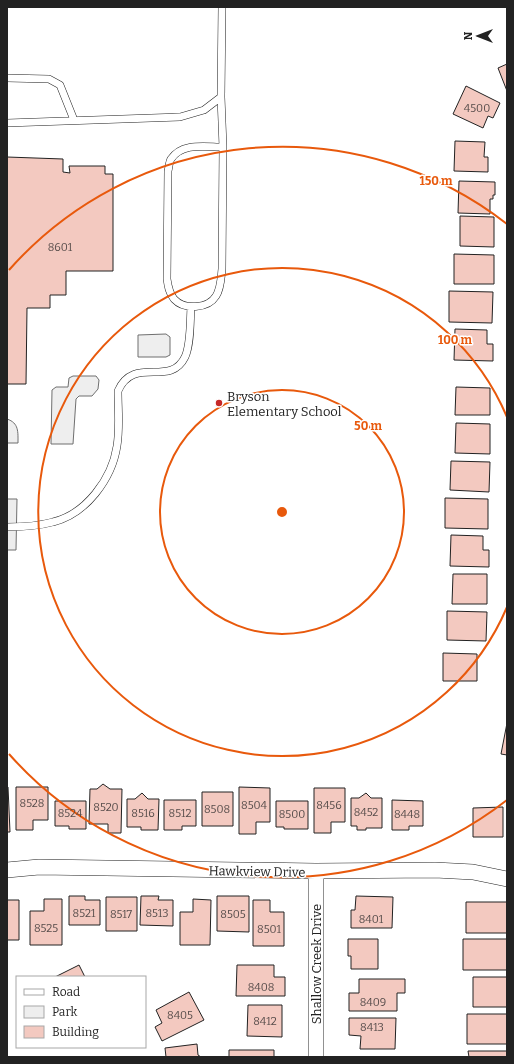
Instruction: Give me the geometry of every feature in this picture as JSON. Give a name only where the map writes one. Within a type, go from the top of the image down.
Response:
[{"type":"street","name":"Hawkview Drive","points":[[7,870],[39,867],[316,871],[435,870],[473,872],[507,879]]},
{"type":"street","name":"Shallow Creek Drive","points":[[316,871],[316,1057]]},
{"type":"lane","points":[[222,7],[221,97],[223,147],[222,269],[220,284],[215,297],[204,305],[191,307],[180,304],[174,299],[169,290],[168,171],[171,159],[182,150],[193,147],[223,147]]},
{"type":"lane","points":[[7,78],[49,79],[60,85],[74,120]]},
{"type":"lane","points":[[7,122],[180,117],[204,110],[221,97]]},
{"type":"lane","points":[[7,527],[22,527],[54,522],[83,507],[96,494],[113,463],[116,452],[118,391],[122,383],[127,377],[137,374],[173,370],[179,366],[186,356],[191,307]]},
{"type":"green space","points":[[166,334],[170,337],[170,355],[166,357],[138,357],[138,335]]},
{"type":"green space","points":[[73,376],[96,376],[99,380],[98,389],[92,396],[79,396],[76,399],[73,444],[51,444],[52,390],[56,387],[68,387],[69,378]]},
{"type":"green space","points":[[7,419],[16,425],[18,432],[18,443],[7,443]]},
{"type":"shaded area","points":[[7,499],[17,499],[16,550],[7,550]]},
{"type":"building","points":[[507,64],[507,91],[498,68]]},
{"type":"building","points":[[466,86],[500,103],[493,118],[488,116],[483,128],[453,114]]},
{"type":"building","points":[[455,141],[485,142],[484,157],[488,157],[488,172],[454,171]]},
{"type":"building","points":[[7,157],[63,159],[63,172],[70,173],[69,166],[105,166],[105,174],[113,174],[113,271],[66,271],[66,295],[50,295],[50,308],[27,308],[26,384],[7,384]]},
{"type":"building","points":[[459,181],[495,182],[495,195],[493,195],[493,199],[490,199],[490,214],[458,213]]},
{"type":"building","points":[[460,216],[494,217],[494,247],[460,246]]},
{"type":"building","points":[[454,254],[494,255],[494,284],[454,284]]},
{"type":"building","points":[[449,291],[493,292],[492,323],[449,322]]},
{"type":"building","points":[[455,329],[487,330],[487,344],[493,344],[493,361],[454,360]]},
{"type":"building","points":[[456,387],[490,388],[490,415],[455,415]]},
{"type":"building","points":[[456,423],[490,424],[490,454],[455,453]]},
{"type":"building","points":[[451,461],[490,462],[489,492],[450,490]]},
{"type":"building","points":[[445,498],[488,499],[488,529],[445,528]]},
{"type":"building","points":[[451,535],[483,536],[483,550],[489,550],[489,567],[450,566]]},
{"type":"building","points":[[453,574],[487,574],[487,604],[452,604]]},
{"type":"building","points":[[447,611],[487,612],[486,641],[447,640]]},
{"type":"building","points":[[443,653],[477,654],[477,681],[443,681]]},
{"type":"building","points":[[507,723],[507,755],[501,754]]},
{"type":"building","points":[[103,784],[110,789],[122,789],[121,833],[108,833],[108,824],[89,824],[90,789],[97,789]]},
{"type":"building","points":[[8,787],[10,832],[7,832]]},
{"type":"building","points":[[16,787],[48,787],[48,820],[33,820],[33,830],[16,830]]},
{"type":"building","points":[[239,787],[270,788],[270,822],[256,822],[256,834],[239,834]]},
{"type":"building","points":[[314,788],[345,788],[345,822],[331,822],[331,833],[314,833]]},
{"type":"building","points":[[202,792],[233,792],[233,826],[202,826]]},
{"type":"building","points":[[142,793],[148,799],[159,799],[158,830],[141,830],[141,827],[127,827],[127,799],[135,799]]},
{"type":"building","points":[[366,793],[371,798],[382,798],[382,828],[366,828],[366,830],[357,830],[357,826],[351,826],[351,798],[359,798]]},
{"type":"building","points":[[164,800],[196,800],[196,826],[182,826],[182,830],[164,830]]},
{"type":"building","points":[[392,800],[423,801],[423,826],[409,826],[409,830],[392,830]]},
{"type":"building","points":[[55,801],[86,801],[86,829],[69,829],[69,826],[55,826]]},
{"type":"building","points":[[276,801],[308,801],[308,829],[284,829],[284,827],[276,827]]},
{"type":"building","points":[[503,807],[503,837],[473,837],[473,808]]},
{"type":"building","points":[[69,896],[85,896],[85,900],[100,900],[100,925],[69,925]]},
{"type":"building","points":[[141,896],[159,896],[158,900],[173,900],[173,926],[140,925]]},
{"type":"building","points":[[217,896],[249,896],[249,932],[217,931]]},
{"type":"building","points":[[356,896],[393,897],[392,928],[351,928],[351,910],[355,910]]},
{"type":"building","points":[[106,897],[137,897],[137,931],[106,931]]},
{"type":"building","points":[[44,899],[62,899],[62,945],[30,945],[30,911],[44,911]]},
{"type":"building","points":[[193,899],[211,900],[210,945],[180,945],[180,912],[193,912]]},
{"type":"building","points":[[7,900],[19,900],[19,940],[7,940]]},
{"type":"building","points":[[253,900],[270,900],[270,912],[284,912],[284,946],[253,946]]},
{"type":"building","points":[[466,902],[507,902],[507,933],[466,933]]},
{"type":"building","points":[[348,939],[378,939],[378,969],[351,969],[351,956],[348,956]]},
{"type":"building","points":[[463,939],[507,939],[507,970],[463,970]]},
{"type":"building","points":[[79,965],[84,976],[57,976]]},
{"type":"building","points":[[237,965],[274,965],[274,977],[285,977],[285,996],[236,996]]},
{"type":"building","points":[[473,977],[507,977],[507,1007],[473,1007]]},
{"type":"building","points":[[359,979],[405,979],[405,993],[397,993],[397,1011],[349,1011],[349,993],[359,993]]},
{"type":"building","points":[[189,992],[204,1020],[162,1041],[155,1027],[162,1023],[156,1010]]},
{"type":"building","points":[[248,1005],[282,1005],[282,1037],[247,1036]]},
{"type":"building","points":[[467,1014],[507,1014],[507,1044],[467,1044]]},
{"type":"building","points":[[349,1018],[396,1018],[395,1049],[360,1049],[361,1036],[349,1035]]},
{"type":"building","points":[[197,1044],[198,1055],[201,1057],[166,1057],[165,1048]]},
{"type":"building","points":[[229,1050],[274,1050],[274,1057],[229,1057]]},
{"type":"building","points":[[468,1051],[507,1051],[507,1057],[469,1057]]},
{"type":"place","name":"Bryson Elementary School","points":[[219,403]]}]
